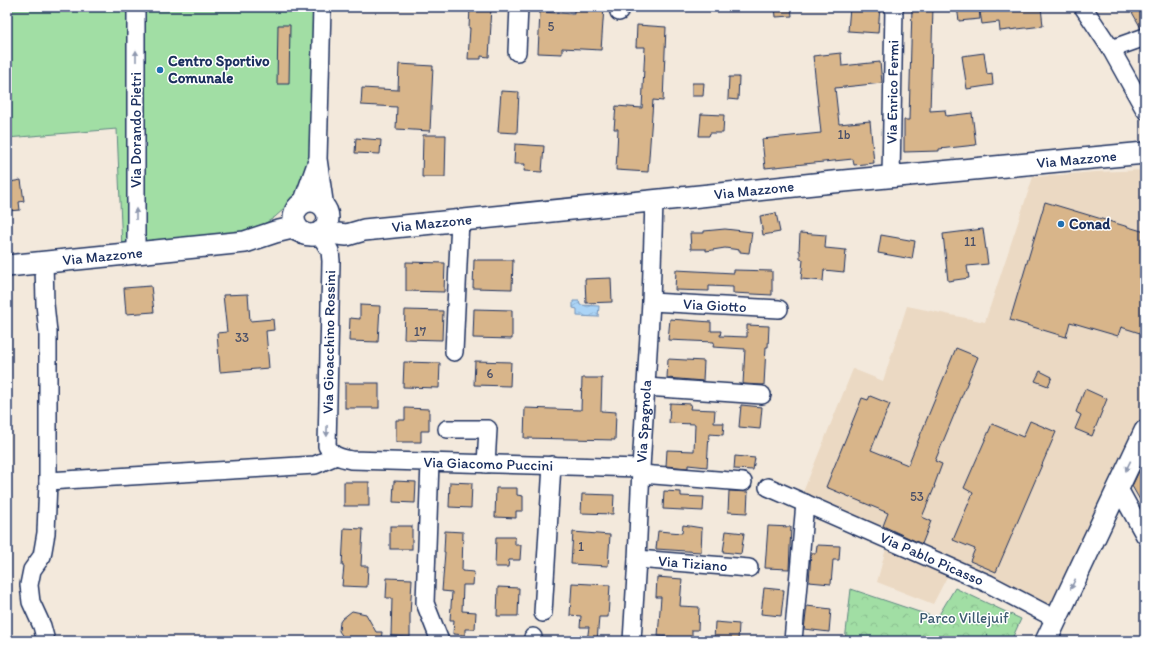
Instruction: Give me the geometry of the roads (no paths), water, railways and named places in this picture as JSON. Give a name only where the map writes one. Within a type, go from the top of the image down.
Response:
[{"type":"main road","name":"Via Mazzone","points":[[7,266],[245,242],[292,228],[310,235],[328,233],[347,235],[364,230],[833,182],[1145,154]]},
{"type":"main road","name":"Via Mazzone","points":[[245,242],[276,223],[288,212],[299,208],[307,201],[317,202],[334,220],[345,227],[364,230]]},
{"type":"main road","points":[[299,208],[294,222],[297,227],[310,235],[323,230],[328,220],[326,211]]},
{"type":"main road","points":[[1046,641],[1145,431]]},
{"type":"street","name":"Via Dorando Pietri","points":[[136,7],[136,253]]},
{"type":"street","points":[[322,7],[318,159],[326,211]]},
{"type":"street","points":[[517,52],[519,7]]},
{"type":"street","name":"Via Enrico Fermi","points":[[892,177],[894,7]]},
{"type":"street","points":[[1083,7],[1111,49],[1145,110]]},
{"type":"street","points":[[1111,49],[1145,36]]},
{"type":"street","points":[[299,208],[318,159]]},
{"type":"street","name":"Via Spagnola","points":[[632,641],[651,302],[654,201]]},
{"type":"street","points":[[454,352],[460,220]]},
{"type":"street","name":"Via Gioacchino Rossini","points":[[310,235],[322,238],[330,250],[327,446],[330,453],[336,456]]},
{"type":"street","points":[[44,262],[45,304],[48,332],[48,481],[46,533],[42,556],[32,570],[29,586],[31,602],[42,626],[46,641]]},
{"type":"street","name":"Via Giotto","points":[[651,302],[779,309]]},
{"type":"street","points":[[646,387],[762,395]]},
{"type":"street","points":[[447,429],[488,429],[486,464]]},
{"type":"street","points":[[48,481],[315,465],[336,456]]},
{"type":"street","name":"Via Giacomo Puccini","points":[[336,456],[351,460],[552,465],[641,471],[743,482]]},
{"type":"street","points":[[430,462],[425,603],[440,641]]},
{"type":"street","points":[[543,613],[552,465]]},
{"type":"street","name":"Via Pablo Picasso","points":[[768,486],[989,584],[1056,619]]},
{"type":"street","points":[[1118,487],[1145,536]]},
{"type":"street","points":[[793,641],[805,503]]},
{"type":"street","name":"Via Tiziano","points":[[637,559],[749,568]]},
{"type":"water","points":[[573,301],[579,301],[580,305],[599,306],[598,317],[577,316],[577,309],[573,308]]},
{"type":"place","name":"Centro Sportivo Comunale","points":[[160,70]]},
{"type":"place","name":"Conad","points":[[1061,224]]},
{"type":"park label","name":"Parco Villejuif","points":[[964,618]]}]
